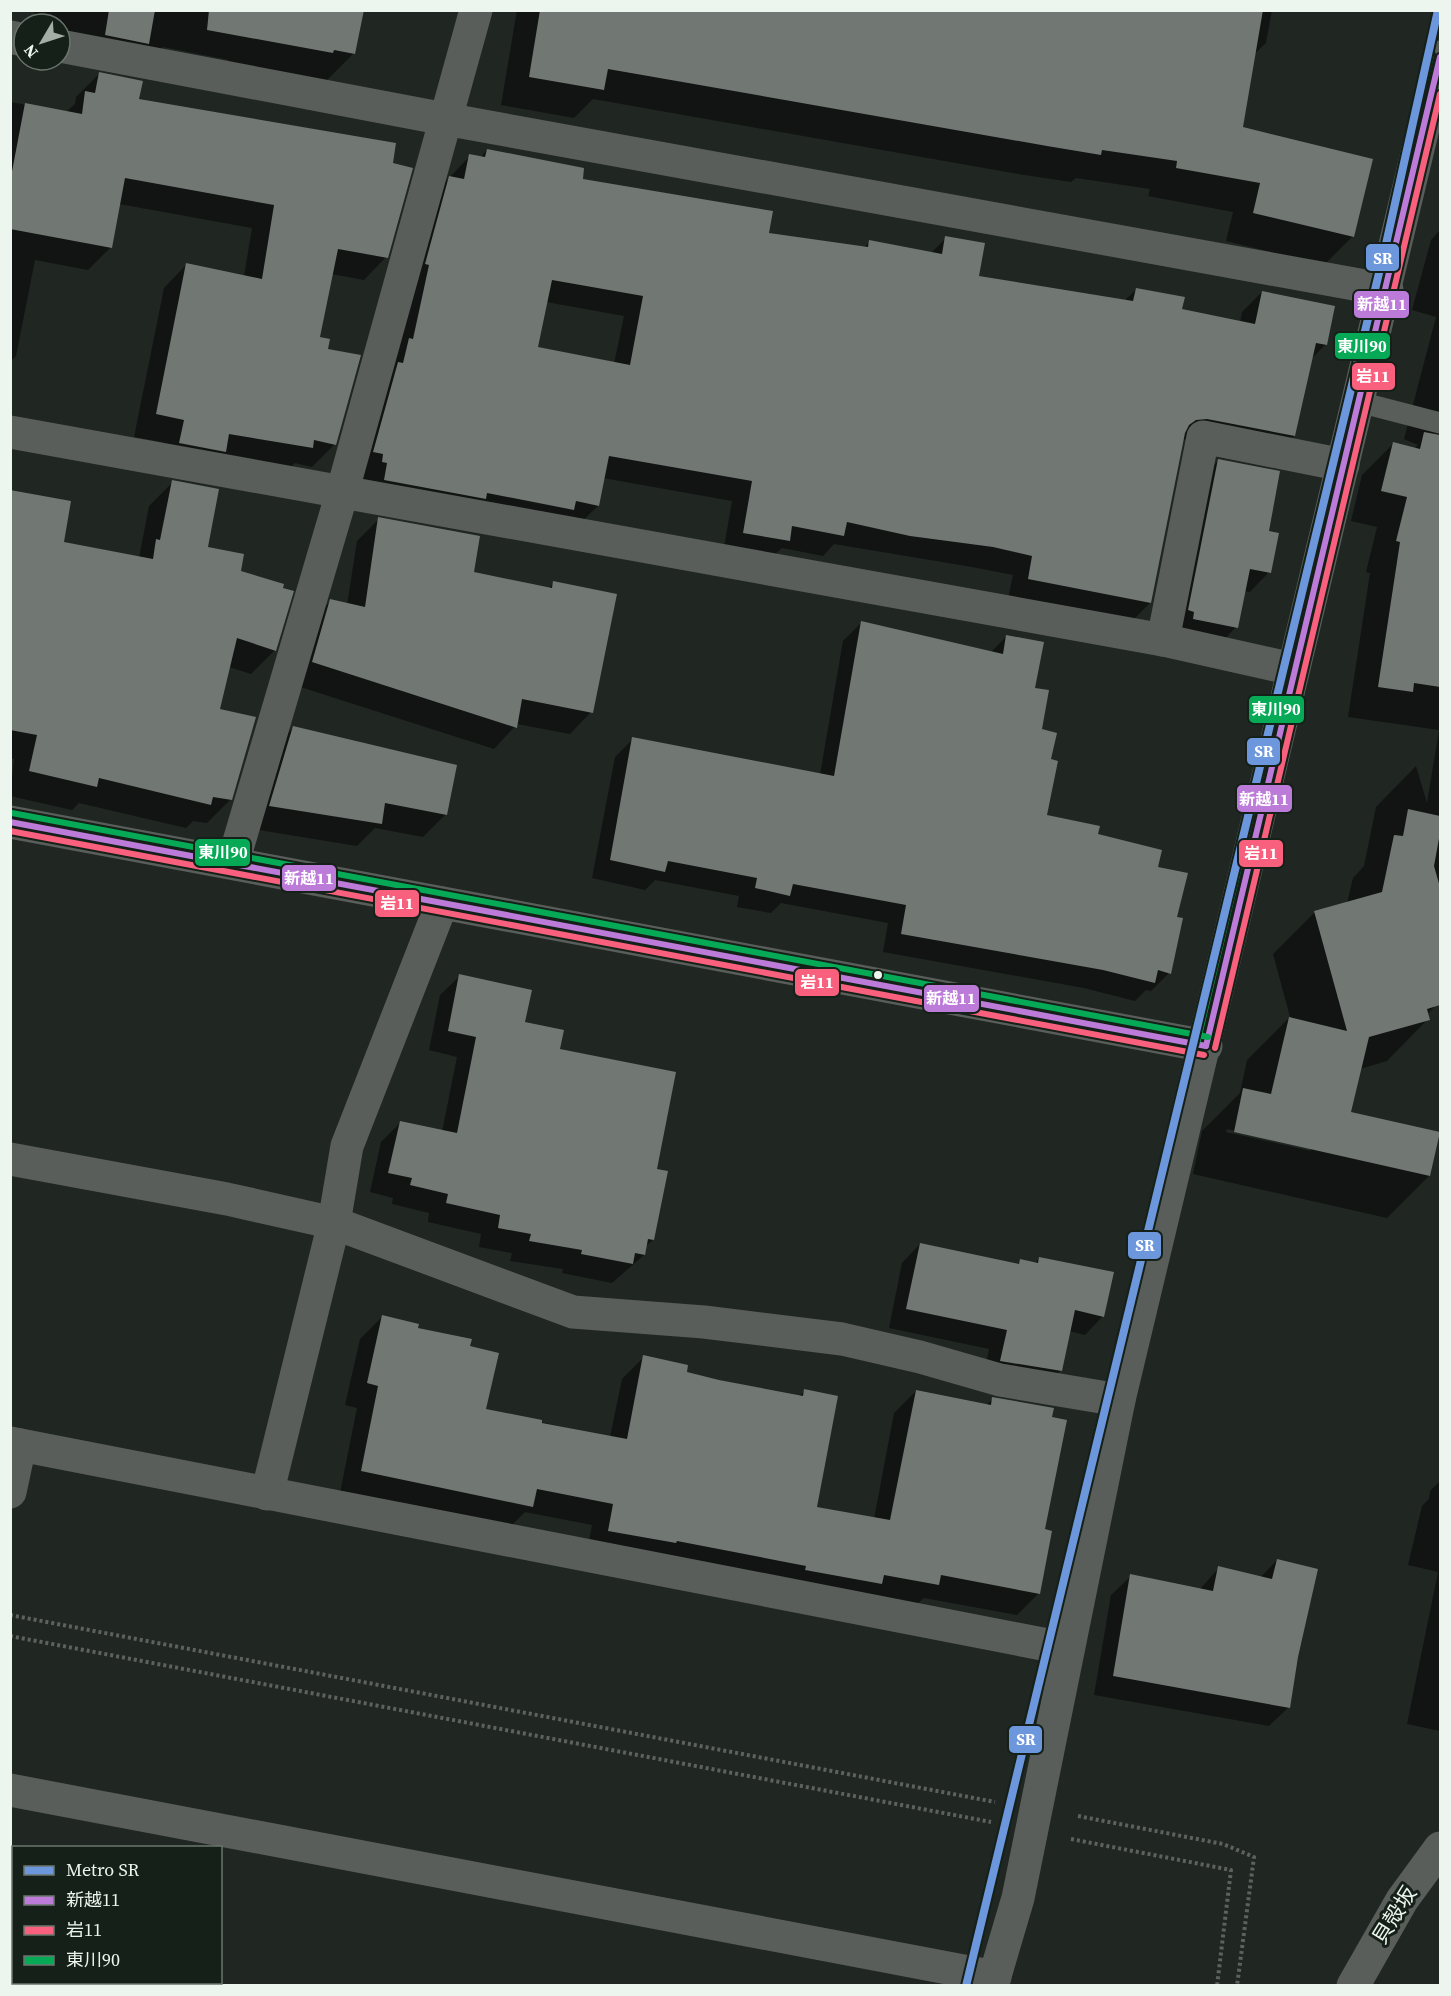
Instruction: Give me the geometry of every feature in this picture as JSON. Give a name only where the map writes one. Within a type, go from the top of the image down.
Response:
[{"type":"street","points":[[233,862],[342,493],[476,10]]},
{"type":"street","points":[[72,48],[445,119],[1387,290]]},
{"type":"street","points":[[10,1790],[993,1981],[1018,1898],[1119,1400],[1206,1046],[1293,669],[1387,290],[1440,57]]},
{"type":"street","points":[[10,432],[1163,639],[1293,669]]},
{"type":"street","points":[[1163,639],[1203,437],[1343,465]]},
{"type":"street","points":[[10,822],[1206,1046]]},
{"type":"street","points":[[267,1494],[334,1223],[347,1146],[442,903]]},
{"type":"street","points":[[10,1159],[227,1199],[334,1223],[573,1312],[704,1322],[842,1339],[920,1357],[1000,1380],[1119,1400]]},
{"type":"street","points":[[10,1492],[15,1444],[1068,1649]]},
{"type":"street","name":"貝殻坂","points":[[1353,1986],[1402,1900],[1440,1848]]},
{"type":"lane","points":[[1359,402],[1440,423]]},
{"type":"path","points":[[10,1615],[981,1798],[998,1805]]},
{"type":"path","points":[[10,1636],[990,1822],[997,1815]]},
{"type":"path","points":[[1073,1820],[1078,1816],[1223,1844],[1254,1857],[1237,1986]]},
{"type":"path","points":[[1065,1838],[1231,1870],[1217,1986]]},
{"type":"building","points":[[109,10],[155,10],[149,44],[105,35]]},
{"type":"building","points":[[209,10],[364,10],[355,54],[334,50],[333,53],[207,30]]},
{"type":"building","points":[[540,10],[1263,10],[1243,127],[1373,159],[1354,237],[1253,213],[1260,183],[1176,168],[1177,161],[1102,150],[1101,155],[608,69],[604,90],[529,77]]},
{"type":"building","points":[[99,72],[143,81],[139,99],[396,143],[393,163],[413,168],[388,258],[338,249],[320,337],[330,339],[328,349],[361,355],[336,445],[314,440],[313,448],[229,434],[226,452],[179,443],[184,420],[156,414],[186,263],[262,279],[274,205],[125,178],[112,248],[10,229],[10,182],[25,103],[82,114],[85,91],[95,93]]},
{"type":"building","points":[[487,149],[584,168],[583,179],[773,211],[769,233],[868,247],[869,240],[942,254],[945,236],[985,243],[979,276],[1133,301],[1136,288],[1185,297],[1182,309],[1255,324],[1262,291],[1335,306],[1327,345],[1316,343],[1295,436],[1207,419],[1196,420],[1189,425],[1185,433],[1151,603],[1028,579],[1032,556],[993,547],[910,536],[847,522],[844,536],[792,526],[790,541],[743,533],[752,481],[609,456],[599,506],[576,501],[574,510],[487,493],[486,499],[384,480],[387,463],[382,462],[383,454],[373,452],[398,362],[403,363],[409,338],[413,339],[429,265],[425,264],[449,176],[464,179],[469,154],[485,157]],"holes":[[[552,280],[643,296],[630,365],[538,347]]]},
{"type":"building","points":[[1424,432],[1440,435],[1440,687],[1414,683],[1413,692],[1378,687],[1400,542],[1396,541],[1407,497],[1381,491],[1393,442],[1420,449]]},
{"type":"building","points":[[1218,459],[1280,471],[1269,531],[1279,533],[1271,573],[1250,569],[1238,628],[1193,619],[1194,612],[1188,610]]},
{"type":"building","points":[[172,480],[219,489],[208,547],[244,554],[241,571],[284,584],[283,588],[294,591],[276,651],[237,638],[220,709],[256,717],[232,800],[213,797],[211,805],[99,778],[97,787],[29,771],[37,735],[10,730],[10,490],[71,501],[64,542],[153,559],[156,539],[160,540]]},
{"type":"building","points":[[378,517],[480,536],[474,572],[552,588],[553,581],[617,594],[593,713],[522,699],[517,728],[312,662],[330,599],[365,607]]},
{"type":"building","points":[[861,621],[1003,654],[1006,635],[1044,642],[1035,688],[1049,690],[1042,729],[1057,733],[1051,759],[1058,761],[1047,815],[1100,826],[1098,834],[1162,850],[1158,867],[1188,873],[1177,917],[1183,918],[1171,974],[1158,970],[1155,983],[1103,970],[901,934],[906,905],[793,884],[790,896],[755,888],[757,878],[668,861],[665,872],[610,860],[632,737],[834,776]]},
{"type":"building","points":[[293,726],[457,765],[447,815],[385,803],[382,824],[269,806]]},
{"type":"building","points":[[1408,809],[1440,816],[1440,833],[1434,866],[1440,887],[1440,1005],[1427,1009],[1430,1020],[1369,1037],[1351,1112],[1440,1132],[1430,1176],[1234,1132],[1243,1088],[1271,1094],[1289,1017],[1347,1031],[1314,911],[1382,892],[1394,835],[1403,836]]},
{"type":"building","points":[[459,974],[532,990],[525,1022],[564,1030],[560,1049],[676,1072],[657,1169],[668,1171],[654,1240],[648,1239],[645,1255],[635,1253],[633,1264],[581,1254],[582,1250],[529,1241],[531,1234],[498,1228],[500,1215],[446,1203],[448,1194],[410,1185],[412,1178],[388,1173],[400,1121],[457,1133],[476,1037],[448,1031]]},
{"type":"building","points":[[920,1243],[1019,1264],[1020,1259],[1038,1263],[1039,1257],[1114,1272],[1104,1317],[1075,1310],[1062,1371],[1000,1361],[1007,1330],[906,1309]]},
{"type":"building","points":[[382,1315],[419,1324],[418,1328],[472,1339],[470,1346],[499,1353],[486,1409],[542,1420],[542,1423],[627,1439],[643,1355],[688,1365],[687,1372],[719,1380],[803,1396],[804,1389],[838,1396],[817,1507],[890,1520],[916,1390],[991,1405],[992,1397],[1054,1408],[1052,1417],[1067,1420],[1045,1529],[1052,1531],[1040,1594],[941,1575],[939,1585],[884,1575],[882,1584],[805,1570],[806,1566],[677,1541],[676,1543],[608,1531],[613,1504],[537,1489],[533,1507],[361,1471],[378,1386],[367,1383]]},
{"type":"building","points":[[1277,1559],[1318,1569],[1298,1657],[1290,1708],[1113,1676],[1130,1574],[1213,1591],[1218,1566],[1272,1579]]},
{"type":"metro line","name":"SR","points":[[966,1986],[1386,244],[1438,10]]},
{"type":"transit line","name":"東川90","points":[[1197,1044],[1431,55]]},
{"type":"transit line","name":"新越11","points":[[1206,1046],[1440,57]]},
{"type":"transit line","name":"岩11","points":[[1215,1048],[1440,94]]},
{"type":"transit line","name":"東川90","points":[[12,813],[1208,1037]]},
{"type":"transit line","name":"新越11","points":[[10,822],[1206,1046]]},
{"type":"transit line","name":"岩11","points":[[10,831],[1204,1055]]}]
